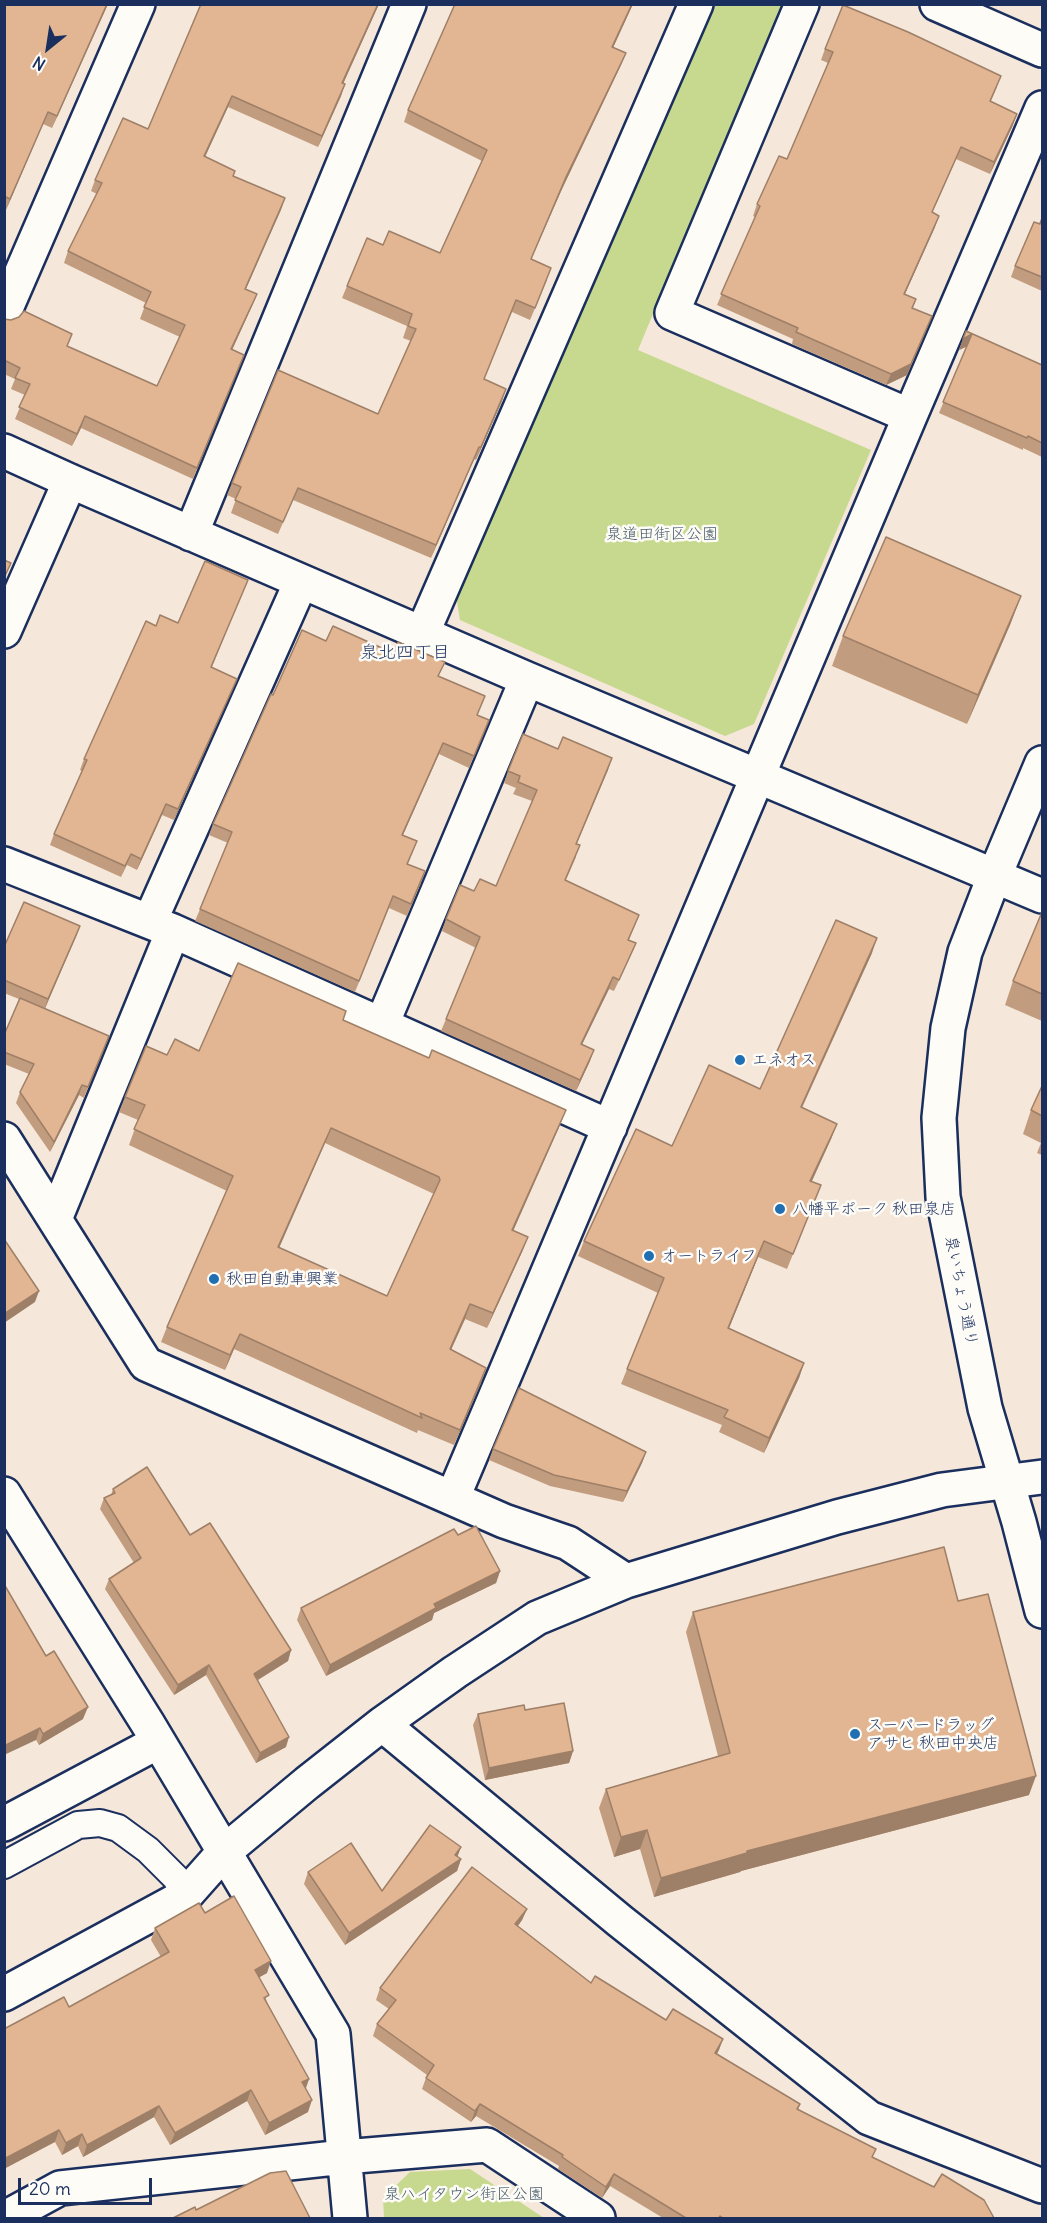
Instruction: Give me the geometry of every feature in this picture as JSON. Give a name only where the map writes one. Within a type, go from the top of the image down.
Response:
[{"type":"street","points":[[4,313],[138,4]]},
{"type":"street","points":[[191,534],[409,4]]},
{"type":"street","points":[[422,634],[696,4]]},
{"type":"street","points":[[802,4],[672,313],[909,416]]},
{"type":"street","points":[[937,4],[1042,50]]},
{"type":"street","points":[[453,1497],[909,416],[1042,108]]},
{"type":"street","points":[[4,451],[422,634],[1042,896]]},
{"type":"street","points":[[4,631],[70,481]]},
{"type":"street","points":[[55,1219],[162,926],[302,582]]},
{"type":"street","points":[[382,1024],[527,679]]},
{"type":"street","name":"泉いちょう通り","points":[[1042,763],[965,952],[948,1028],[939,1118],[943,1197],[985,1408],[1008,1483],[1042,1611]]},
{"type":"street","points":[[4,864],[162,926],[610,1127]]},
{"type":"street","points":[[4,1139],[146,1365],[504,1521],[568,1543],[626,1581]]},
{"type":"street","points":[[4,1994],[180,1887],[381,1725],[455,1672],[537,1618],[626,1581],[837,1517],[942,1490],[1042,1477]]},
{"type":"street","points":[[4,1494],[15,1532],[153,1733],[333,2034],[350,2218]]},
{"type":"street","points":[[381,1725],[620,1921],[869,2118],[1042,2186]]},
{"type":"street","points":[[4,1802],[153,1733]]},
{"type":"street","points":[[4,1824],[153,1733]]},
{"type":"street","points":[[4,1968],[180,1887]]},
{"type":"street","points":[[5,2218],[60,2188],[344,2157],[488,2145],[598,2218]]},
{"type":"lane","points":[[4,1865],[78,1825],[100,1823],[118,1828],[148,1850],[180,1887]]},
{"type":"green space","name":"泉道田街区公園","points":[[711,5],[781,5],[638,350],[871,450],[754,724],[725,736],[460,620],[456,595]]},
{"type":"green space","name":"泉ハイタウン街区公園","points":[[470,2169],[544,2218],[384,2218],[383,2198],[410,2172]]},
{"type":"building","points":[[4,4],[107,4],[57,116],[48,112],[10,199],[4,196]]},
{"type":"building","points":[[201,4],[378,4],[342,83],[345,84],[322,136],[232,96],[204,156],[235,171],[233,176],[285,198],[245,289],[257,294],[231,349],[244,355],[197,468],[85,416],[77,434],[19,407],[30,384],[15,378],[20,368],[4,360],[4,319],[11,320],[19,317],[24,311],[72,334],[67,346],[157,386],[185,325],[144,307],[151,292],[68,251],[102,183],[95,180],[123,118],[148,129]]},
{"type":"building","points":[[455,4],[632,4],[612,47],[626,53],[566,177],[531,259],[551,268],[535,308],[516,300],[484,379],[506,389],[436,545],[298,488],[283,522],[235,500],[241,487],[232,483],[278,370],[378,414],[416,329],[408,326],[412,314],[347,286],[367,238],[383,245],[389,231],[440,253],[487,150],[408,110]]},
{"type":"building","points":[[843,5],[908,32],[1001,76],[990,101],[1017,114],[994,162],[961,147],[932,212],[939,216],[904,294],[916,299],[912,308],[932,316],[911,364],[891,374],[796,332],[798,328],[721,294],[760,206],[757,204],[779,156],[787,159],[833,52],[825,49]]},
{"type":"building","points":[[1042,218],[1042,277],[1015,266],[1034,222],[1040,224]]},
{"type":"building","points":[[966,331],[1042,365],[1042,443],[943,402],[972,334],[963,339]]},
{"type":"building","points":[[886,537],[1021,596],[978,695],[843,636]]},
{"type":"building","points":[[4,560],[11,563],[4,578]]},
{"type":"building","points":[[205,561],[248,580],[211,667],[237,679],[178,809],[166,804],[141,859],[131,854],[125,866],[54,834],[87,760],[84,759],[146,621],[156,626],[160,615],[178,623]]},
{"type":"building","points":[[333,626],[393,653],[398,642],[445,662],[438,676],[485,696],[477,715],[489,720],[474,756],[443,743],[402,835],[417,841],[407,864],[425,871],[411,904],[393,896],[359,981],[200,909],[232,832],[213,824],[271,694],[273,695],[302,630],[326,641]]},
{"type":"building","points":[[523,734],[558,749],[563,737],[612,758],[576,844],[580,845],[565,880],[639,915],[628,940],[636,943],[619,980],[613,977],[581,1044],[594,1050],[580,1080],[446,1019],[480,937],[446,919],[460,885],[474,891],[480,879],[496,886],[537,790],[518,782],[520,776],[508,771]]},
{"type":"building","points":[[24,902],[80,926],[48,999],[4,980],[4,947]]},
{"type":"building","points":[[1042,912],[1042,994],[1013,981]]},
{"type":"building","points":[[836,920],[877,938],[801,1107],[837,1124],[810,1181],[821,1185],[793,1254],[764,1241],[728,1328],[804,1363],[769,1438],[724,1417],[728,1410],[627,1369],[664,1278],[584,1241],[636,1129],[672,1146],[709,1065],[760,1089]]},
{"type":"building","points":[[238,963],[346,1011],[343,1020],[429,1058],[432,1050],[566,1110],[512,1230],[528,1237],[493,1313],[470,1304],[450,1349],[486,1368],[460,1430],[420,1413],[422,1418],[240,1334],[230,1355],[167,1327],[233,1176],[134,1129],[145,1105],[125,1097],[146,1046],[167,1055],[175,1039],[199,1051]],"holes":[[[331,1128],[439,1177],[440,1180],[387,1296],[278,1247]]]},
{"type":"building","points":[[20,998],[109,1036],[88,1087],[82,1085],[54,1142],[20,1092],[34,1064],[4,1052],[4,1035]]},
{"type":"building","points":[[1042,1086],[1042,1116],[1031,1110]]},
{"type":"building","points":[[4,1239],[39,1291],[4,1314]]},
{"type":"building","points":[[519,1388],[646,1452],[627,1491],[554,1475],[493,1449]]},
{"type":"building","points":[[147,1467],[190,1535],[210,1523],[291,1650],[254,1674],[289,1737],[260,1753],[209,1665],[178,1685],[109,1579],[141,1558],[104,1498],[115,1493],[113,1489]]},
{"type":"building","points":[[476,1526],[500,1571],[434,1604],[436,1608],[330,1665],[301,1608],[454,1529],[458,1535]]},
{"type":"building","points":[[944,1547],[958,1601],[988,1594],[1036,1776],[747,1851],[747,1853],[661,1878],[647,1830],[621,1837],[606,1789],[730,1753],[693,1612]]},
{"type":"building","points":[[4,1584],[46,1656],[54,1651],[88,1707],[43,1734],[40,1728],[4,1746]]},
{"type":"building","points":[[564,1703],[573,1751],[489,1768],[478,1714],[524,1705],[525,1710]]},
{"type":"building","points":[[430,1825],[461,1847],[455,1855],[461,1859],[349,1933],[308,1872],[351,1843],[382,1891]]},
{"type":"building","points":[[472,1867],[527,1909],[515,1924],[591,1983],[595,1976],[666,2020],[673,2009],[723,2039],[715,2053],[800,2104],[797,2109],[876,2149],[872,2157],[934,2187],[942,2174],[984,2200],[994,2218],[723,2218],[720,2216],[719,2218],[686,2218],[614,2174],[606,2187],[562,2157],[563,2155],[480,2104],[475,2111],[426,2078],[434,2065],[377,2024],[396,2000],[380,1988]]},
{"type":"building","points":[[234,1896],[271,1961],[255,1970],[269,1995],[264,1998],[309,2079],[302,2082],[312,2100],[269,2123],[251,2090],[175,2133],[159,2106],[87,2145],[82,2134],[66,2143],[59,2130],[4,2159],[4,2029],[64,1997],[69,2007],[169,1952],[155,1928],[199,1903],[205,1913]]},
{"type":"building","points":[[286,2171],[310,2218],[173,2218],[195,2207],[196,2210],[270,2173]]},
{"type":"place","name":"エネオス","points":[[740,1060]]},
{"type":"place","name":"八幡平ポーク 秋田泉店","points":[[780,1209]]},
{"type":"place","name":"オートライフ","points":[[649,1256]]},
{"type":"place","name":"秋田自動車興業","points":[[214,1279]]},
{"type":"place","name":"スーパードラッグ アサヒ 秋田中央店","points":[[855,1734]]},
{"type":"district","name":"泉北四丁目","points":[[405,653]]}]
